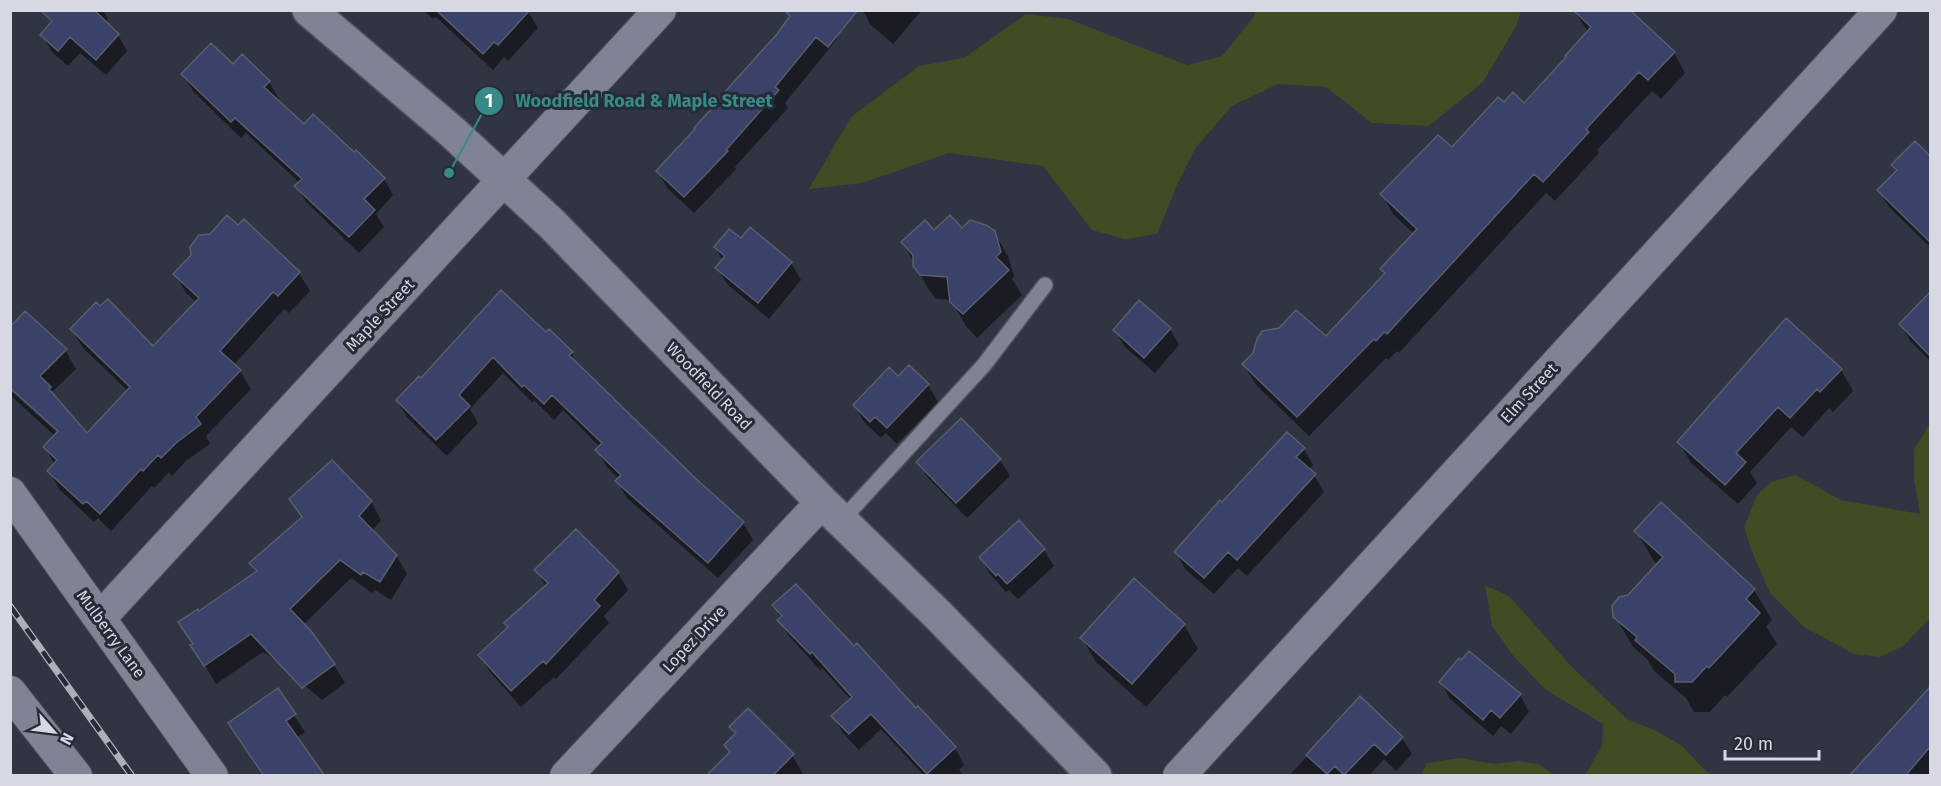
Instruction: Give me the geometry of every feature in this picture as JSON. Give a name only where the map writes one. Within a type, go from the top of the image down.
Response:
[{"type":"main road","name":"Woodfield Road","points":[[309,10],[450,130],[552,224],[832,512],[939,616],[1095,776]]},
{"type":"street","name":"Maple Street","points":[[100,618],[660,10]]},
{"type":"street","name":"Elm Street","points":[[1179,776],[1881,10]]},
{"type":"street","name":"Mulberry Lane","points":[[10,493],[212,776]]},
{"type":"street","name":"Lopez Drive","points":[[566,776],[832,512]]},
{"type":"street","points":[[15,706],[76,776]]},
{"type":"lane","points":[[832,512],[984,365],[1045,285]]},
{"type":"green space","points":[[1256,10],[1521,11],[1516,26],[1483,82],[1429,126],[1372,123],[1326,87],[1278,84],[1232,106],[1196,147],[1157,234],[1125,239],[1092,230],[1043,166],[949,153],[862,183],[809,189],[851,117],[919,66],[964,58],[1026,14],[1068,19],[1187,65],[1222,56],[1253,18]]},
{"type":"green space","points":[[1930,423],[1930,618],[1903,646],[1880,657],[1854,654],[1804,627],[1770,593],[1744,527],[1757,495],[1771,482],[1796,475],[1841,500],[1920,514],[1914,479],[1914,450]]},
{"type":"green space","points":[[1485,585],[1510,597],[1572,667],[1627,719],[1654,730],[1681,745],[1707,772],[1714,775],[1585,775],[1602,746],[1603,724],[1546,690],[1515,658],[1492,626]]},
{"type":"green space","points":[[1460,758],[1494,764],[1520,761],[1539,764],[1554,775],[1421,775],[1427,763]]},
{"type":"building","points":[[40,10],[94,10],[119,34],[96,60],[70,37],[58,51],[40,35],[52,21]]},
{"type":"building","points":[[436,10],[530,10],[498,45],[494,42],[483,54]]},
{"type":"building","points":[[784,10],[858,10],[828,47],[816,37],[775,87],[779,90],[726,150],[728,151],[684,197],[656,171],[777,34],[790,16]]},
{"type":"building","points":[[1573,10],[1630,10],[1675,52],[1648,80],[1639,72],[1586,129],[1589,132],[1543,182],[1534,174],[1387,334],[1384,332],[1376,341],[1374,339],[1297,417],[1242,364],[1253,353],[1262,331],[1279,328],[1296,310],[1326,336],[1385,273],[1380,269],[1417,229],[1380,194],[1438,135],[1452,147],[1498,97],[1504,102],[1513,92],[1524,103],[1591,27]]},
{"type":"building","points":[[211,43],[233,64],[242,54],[270,81],[264,87],[304,124],[313,114],[385,178],[364,199],[375,210],[349,237],[294,186],[302,179],[235,118],[231,122],[181,74]]},
{"type":"building","points":[[1915,141],[1930,156],[1930,242],[1877,190],[1897,170],[1891,165]]},
{"type":"building","points":[[227,215],[238,225],[244,219],[300,272],[278,296],[273,292],[220,351],[241,370],[196,417],[201,424],[161,458],[158,455],[143,471],[141,469],[100,514],[86,501],[83,504],[47,471],[57,460],[43,447],[58,431],[10,388],[10,327],[25,311],[67,349],[40,376],[87,433],[130,387],[70,329],[96,302],[100,306],[108,299],[153,346],[199,298],[173,274],[191,255],[190,247],[199,235],[210,234]]},
{"type":"building","points":[[950,215],[962,228],[970,220],[986,225],[995,231],[1001,252],[996,257],[1009,270],[963,314],[950,302],[947,277],[920,275],[913,266],[913,255],[901,242],[925,220],[934,230]]},
{"type":"building","points":[[750,227],[792,262],[758,303],[715,268],[725,256],[714,247],[729,229],[741,238]]},
{"type":"building","points":[[501,290],[546,332],[549,329],[573,352],[569,355],[693,476],[744,522],[708,563],[615,481],[621,475],[595,450],[602,443],[552,395],[544,404],[524,385],[522,387],[493,357],[459,395],[470,406],[436,440],[396,400],[419,376],[421,378]]},
{"type":"building","points":[[1930,292],[1930,356],[1899,324]]},
{"type":"building","points":[[1139,300],[1171,328],[1144,358],[1113,330]]},
{"type":"building","points":[[1786,318],[1842,369],[1820,392],[1817,389],[1790,418],[1778,407],[1736,453],[1746,462],[1725,485],[1677,442]]},
{"type":"building","points":[[909,365],[929,384],[887,428],[875,417],[870,422],[853,405],[889,367],[898,376]]},
{"type":"building","points":[[961,418],[1001,459],[956,503],[916,462]]},
{"type":"building","points":[[1287,432],[1305,448],[1296,457],[1316,474],[1237,560],[1228,552],[1204,578],[1174,552],[1220,500],[1222,502]]},
{"type":"building","points":[[332,460],[372,501],[359,516],[397,555],[380,582],[363,572],[361,575],[340,560],[290,609],[311,631],[335,664],[302,688],[251,634],[204,666],[178,622],[198,609],[199,611],[257,571],[249,563],[302,517],[289,499]]},
{"type":"building","points":[[1661,502],[1755,589],[1746,599],[1760,613],[1709,668],[1707,666],[1692,682],[1675,682],[1675,674],[1635,640],[1637,637],[1613,617],[1612,606],[1619,597],[1628,595],[1663,557],[1634,531]]},
{"type":"building","points":[[1019,520],[1045,549],[1007,584],[998,574],[996,576],[979,557]]},
{"type":"building","points":[[576,529],[619,572],[594,600],[600,606],[546,664],[543,661],[511,691],[478,655],[508,627],[504,623],[548,583],[534,570]]},
{"type":"building","points":[[1134,578],[1185,624],[1132,684],[1080,638]]},
{"type":"building","points":[[796,584],[854,646],[857,643],[916,708],[918,706],[956,747],[927,774],[871,714],[849,734],[831,716],[852,697],[812,652],[810,654],[777,620],[782,616],[772,605]]},
{"type":"building","points":[[1469,651],[1521,694],[1500,718],[1491,710],[1483,720],[1439,682],[1459,658],[1461,660]]},
{"type":"building","points":[[1930,687],[1930,747],[1905,776],[1849,776]]},
{"type":"building","points":[[278,688],[296,714],[286,721],[325,776],[264,776],[228,723]]},
{"type":"building","points":[[1360,696],[1403,737],[1386,755],[1374,744],[1344,775],[1335,766],[1327,774],[1306,755]]},
{"type":"building","points":[[748,708],[794,754],[772,776],[706,776],[730,752],[724,745],[736,733],[729,727]]},
{"type":"railway","points":[[10,606],[132,776]]},
{"type":"place","name":"Woodfield Road & Maple Street","points":[[449,173]]}]
